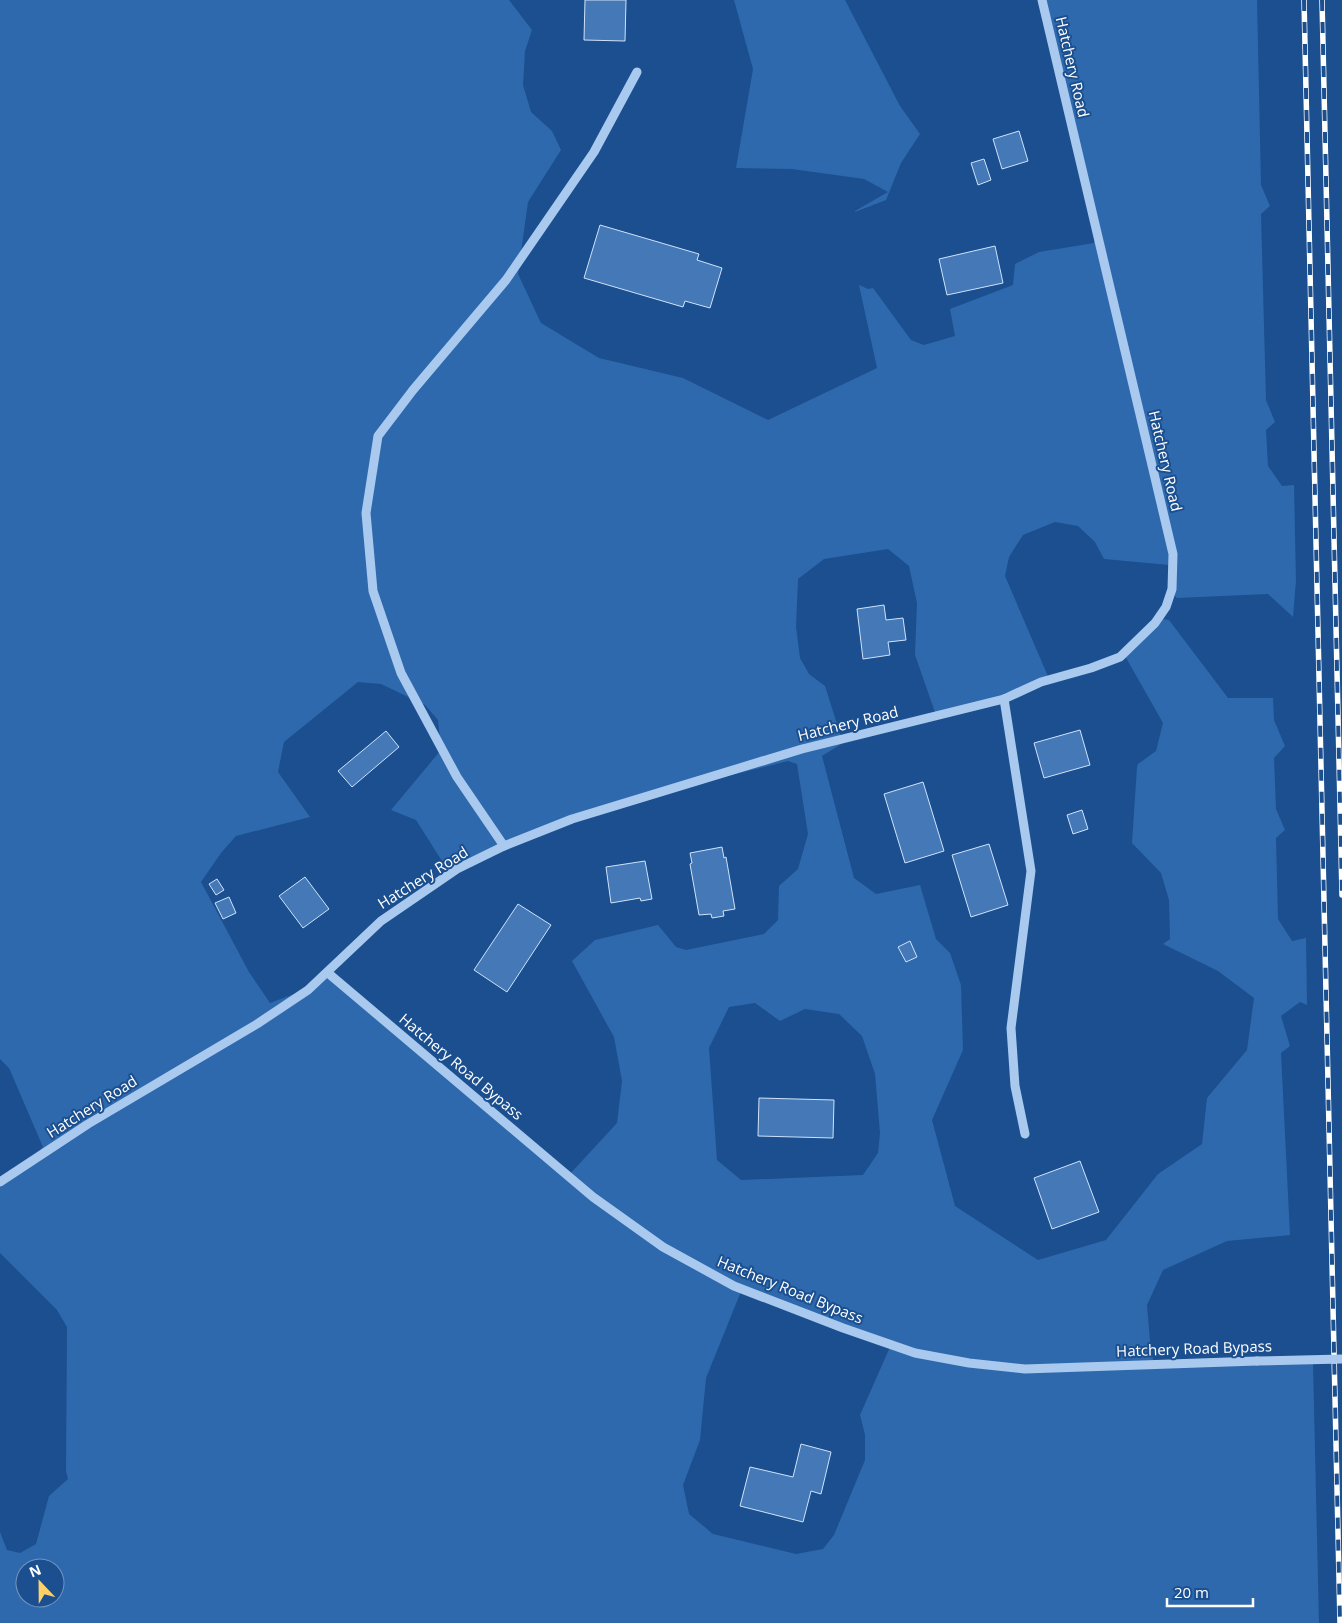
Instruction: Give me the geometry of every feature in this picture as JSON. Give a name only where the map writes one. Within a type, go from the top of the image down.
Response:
[{"type":"street","name":"Hatchery Road","points":[[0,1182],[88,1124],[257,1024],[308,990],[381,921],[457,869],[504,846],[572,819],[802,749],[1004,699],[1041,682],[1120,658],[1155,623],[1166,607],[1172,589],[1173,554],[1042,0]]},
{"type":"street","points":[[504,846],[457,777],[401,673],[373,591],[366,513],[378,436],[413,390],[506,280],[594,152],[637,72]]},
{"type":"street","points":[[1004,699],[1031,871],[1011,1028],[1015,1086],[1025,1134]]},
{"type":"street","name":"Hatchery Road Bypass","points":[[328,973],[593,1197],[663,1248],[734,1286],[843,1328],[915,1354],[969,1363],[1024,1368],[1342,1359]]},
{"type":"shaded area","points":[[0,0],[509,0],[532,30],[525,51],[523,85],[531,112],[552,131],[561,150],[528,202],[518,274],[541,323],[599,358],[683,378],[768,420],[877,368],[859,285],[868,289],[873,288],[911,340],[924,345],[955,336],[950,309],[1013,285],[1015,264],[1039,252],[1094,243],[1095,234],[1039,0],[1257,0],[1261,185],[1270,206],[1261,214],[1266,400],[1275,422],[1266,430],[1268,466],[1282,486],[1294,485],[1296,581],[1293,617],[1268,594],[1177,598],[1172,593],[1169,565],[1104,559],[1095,542],[1078,526],[1055,522],[1023,535],[1009,557],[1005,576],[1050,681],[937,718],[915,655],[917,603],[909,566],[888,549],[824,559],[798,579],[796,627],[800,658],[809,674],[825,686],[843,743],[822,756],[854,878],[876,894],[920,885],[936,939],[950,953],[961,985],[963,1050],[932,1120],[955,1206],[1038,1260],[1106,1240],[1158,1174],[1202,1144],[1207,1098],[1247,1050],[1254,998],[1218,971],[1163,944],[1170,939],[1169,900],[1161,873],[1132,843],[1137,767],[1138,764],[1156,751],[1163,723],[1125,656],[1163,619],[1169,620],[1228,698],[1273,698],[1274,720],[1285,746],[1274,758],[1276,809],[1285,830],[1276,838],[1278,919],[1292,941],[1306,938],[1307,1005],[1300,1002],[1281,1016],[1290,1046],[1281,1053],[1290,1235],[1227,1241],[1163,1270],[1147,1305],[1151,1353],[1154,1362],[1313,1363],[1319,1623],[0,1623],[0,1532],[7,1550],[20,1553],[36,1544],[49,1496],[68,1479],[66,1471],[67,1327],[57,1310],[0,1253],[0,1178],[35,1155],[43,1147],[9,1068],[0,1059]],"holes":[[[358,682],[381,684],[425,705],[438,720],[441,750],[391,810],[416,820],[447,869],[480,857],[589,810],[788,761],[797,764],[808,834],[798,869],[779,886],[778,920],[764,934],[686,950],[676,947],[658,925],[595,940],[572,961],[614,1037],[622,1081],[617,1123],[569,1175],[326,972],[302,991],[270,1003],[249,972],[201,882],[221,853],[236,836],[310,817],[278,772],[284,742]],[[755,1003],[780,1021],[805,1009],[839,1014],[862,1036],[875,1074],[880,1133],[878,1153],[863,1175],[741,1180],[717,1160],[709,1048],[729,1007]],[[742,1289],[890,1347],[860,1415],[865,1435],[865,1460],[834,1535],[823,1549],[796,1554],[713,1534],[689,1514],[683,1485],[700,1440],[706,1378]]]},
{"type":"shaded area","points":[[734,0],[845,0],[900,106],[920,134],[901,163],[886,200],[855,212],[888,192],[864,179],[792,169],[736,168],[753,69]]},
{"type":"building","points":[[585,0],[626,0],[625,41],[584,40]]},
{"type":"building","points":[[1019,131],[1028,161],[1002,169],[993,139]]},
{"type":"building","points":[[984,159],[991,180],[978,185],[971,163]]},
{"type":"building","points":[[600,225],[699,254],[697,260],[722,268],[710,308],[685,301],[683,307],[584,278]]},
{"type":"building","points":[[995,246],[1003,283],[947,295],[939,259]]},
{"type":"building","points":[[884,605],[886,620],[903,618],[906,640],[888,642],[890,655],[863,659],[857,609]]},
{"type":"building","points":[[1080,730],[1090,765],[1044,778],[1034,743]]},
{"type":"building","points":[[386,731],[399,747],[352,787],[338,771]]},
{"type":"building","points":[[923,782],[944,851],[905,863],[884,794]]},
{"type":"building","points":[[1082,810],[1088,829],[1073,834],[1067,815]]},
{"type":"building","points":[[989,844],[1008,905],[971,917],[952,855]]},
{"type":"building","points":[[722,847],[724,858],[726,857],[735,909],[723,911],[724,916],[712,918],[711,914],[699,915],[690,864],[692,863],[690,853]]},
{"type":"building","points":[[645,861],[652,899],[641,901],[640,898],[611,903],[606,867]]},
{"type":"building","points":[[305,877],[329,909],[303,928],[279,896]]},
{"type":"building","points":[[217,879],[224,890],[216,895],[209,884]]},
{"type":"building","points":[[229,897],[236,913],[223,919],[215,903]]},
{"type":"building","points":[[518,904],[551,925],[507,992],[474,970]]},
{"type":"building","points":[[910,941],[917,957],[906,962],[898,947]]},
{"type":"building","points":[[759,1098],[834,1100],[833,1138],[758,1136]]},
{"type":"building","points":[[1080,1161],[1099,1212],[1052,1229],[1034,1178]]},
{"type":"building","points":[[801,1444],[831,1452],[821,1494],[811,1491],[803,1522],[740,1506],[750,1467],[793,1477]]},
{"type":"railway","points":[[1304,0],[1340,1623]]},
{"type":"railway","points":[[1322,0],[1342,895]]}]
